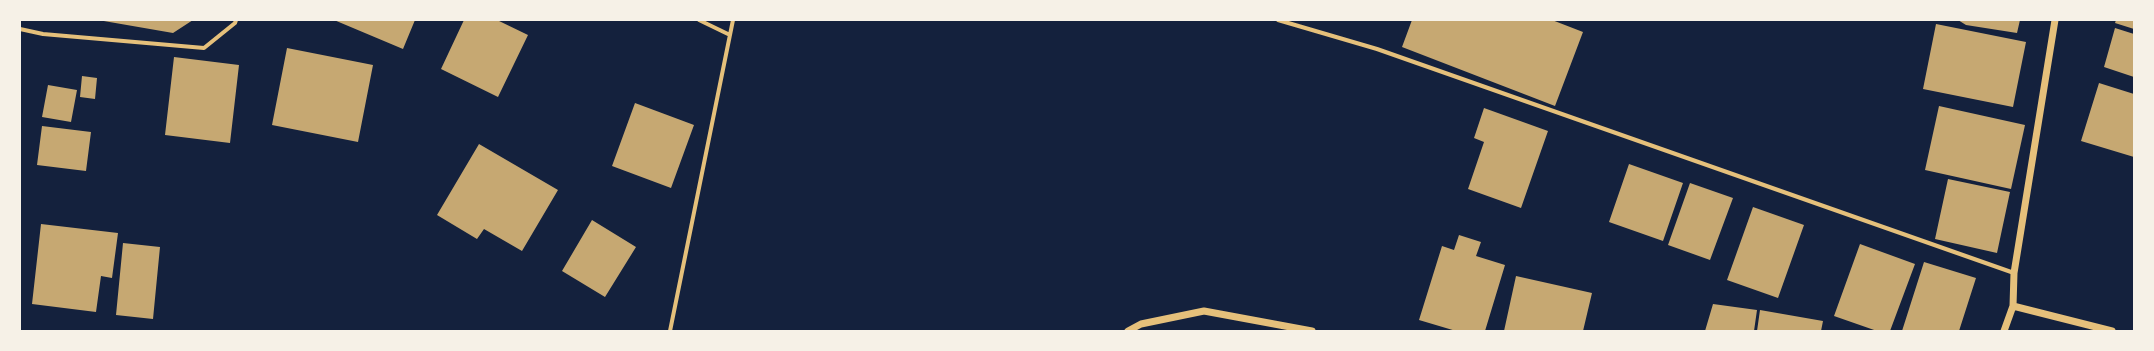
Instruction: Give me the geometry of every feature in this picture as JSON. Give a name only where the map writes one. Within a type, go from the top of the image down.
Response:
[{"type":"street","points":[[20,29],[43,34],[204,48],[235,23],[236,20]]},
{"type":"street","points":[[699,20],[730,35]]},
{"type":"street","points":[[670,331],[733,20]]},
{"type":"street","points":[[1278,20],[1377,49],[2014,273]]},
{"type":"street","points":[[2004,331],[2013,306],[2014,273],[2055,20]]},
{"type":"street","points":[[2013,306],[2112,331]]},
{"type":"street","points":[[1128,331],[1141,324],[1204,311],[1312,331]]},
{"type":"building","points":[[98,20],[193,20],[173,33]]},
{"type":"building","points":[[334,20],[415,20],[403,49]]},
{"type":"building","points":[[464,20],[497,20],[528,35],[498,97],[441,69]]},
{"type":"building","points":[[1412,20],[1552,20],[1583,32],[1555,106],[1402,47]]},
{"type":"building","points":[[1958,20],[2020,20],[2017,33],[1966,25]]},
{"type":"building","points":[[2116,20],[2134,20],[2134,29],[2115,23]]},
{"type":"building","points":[[1936,24],[2026,42],[2013,107],[1923,89]]},
{"type":"building","points":[[2115,28],[2134,34],[2134,77],[2104,67]]},
{"type":"building","points":[[287,48],[373,65],[358,142],[272,125]]},
{"type":"building","points":[[174,57],[239,65],[230,143],[165,135]]},
{"type":"building","points":[[82,76],[97,78],[95,99],[80,97]]},
{"type":"building","points":[[2099,83],[2134,94],[2134,157],[2081,141]]},
{"type":"building","points":[[48,85],[77,90],[71,122],[42,117]]},
{"type":"building","points":[[635,103],[694,125],[671,188],[612,166]]},
{"type":"building","points":[[1939,106],[2025,125],[2011,189],[1925,170]]},
{"type":"building","points":[[1484,108],[1548,131],[1521,208],[1468,189],[1484,142],[1474,138]]},
{"type":"building","points":[[42,126],[91,132],[86,171],[37,165]]},
{"type":"building","points":[[479,144],[558,190],[522,251],[484,229],[477,239],[437,215]]},
{"type":"building","points":[[1629,164],[1683,183],[1663,241],[1609,222]]},
{"type":"building","points":[[1948,179],[2010,192],[1997,253],[1935,239]]},
{"type":"building","points":[[1690,183],[1733,198],[1710,260],[1668,245]]},
{"type":"building","points":[[1753,207],[1804,225],[1778,298],[1727,280]]},
{"type":"building","points":[[592,220],[636,247],[605,297],[562,271]]},
{"type":"building","points":[[41,224],[118,233],[112,278],[101,276],[96,312],[32,304]]},
{"type":"building","points":[[1459,235],[1481,242],[1476,256],[1505,265],[1485,331],[1456,331],[1419,320],[1442,246],[1454,250]]},
{"type":"building","points":[[123,243],[160,247],[153,319],[116,315]]},
{"type":"building","points":[[1860,244],[1915,264],[1890,331],[1877,331],[1834,316]]},
{"type":"building","points":[[1924,262],[1976,278],[1959,331],[1902,331]]},
{"type":"building","points":[[1516,276],[1592,293],[1583,331],[1504,331]]},
{"type":"building","points":[[1713,304],[1757,310],[1754,331],[1705,331]]},
{"type":"building","points":[[1760,310],[1823,321],[1821,331],[1757,331]]}]
